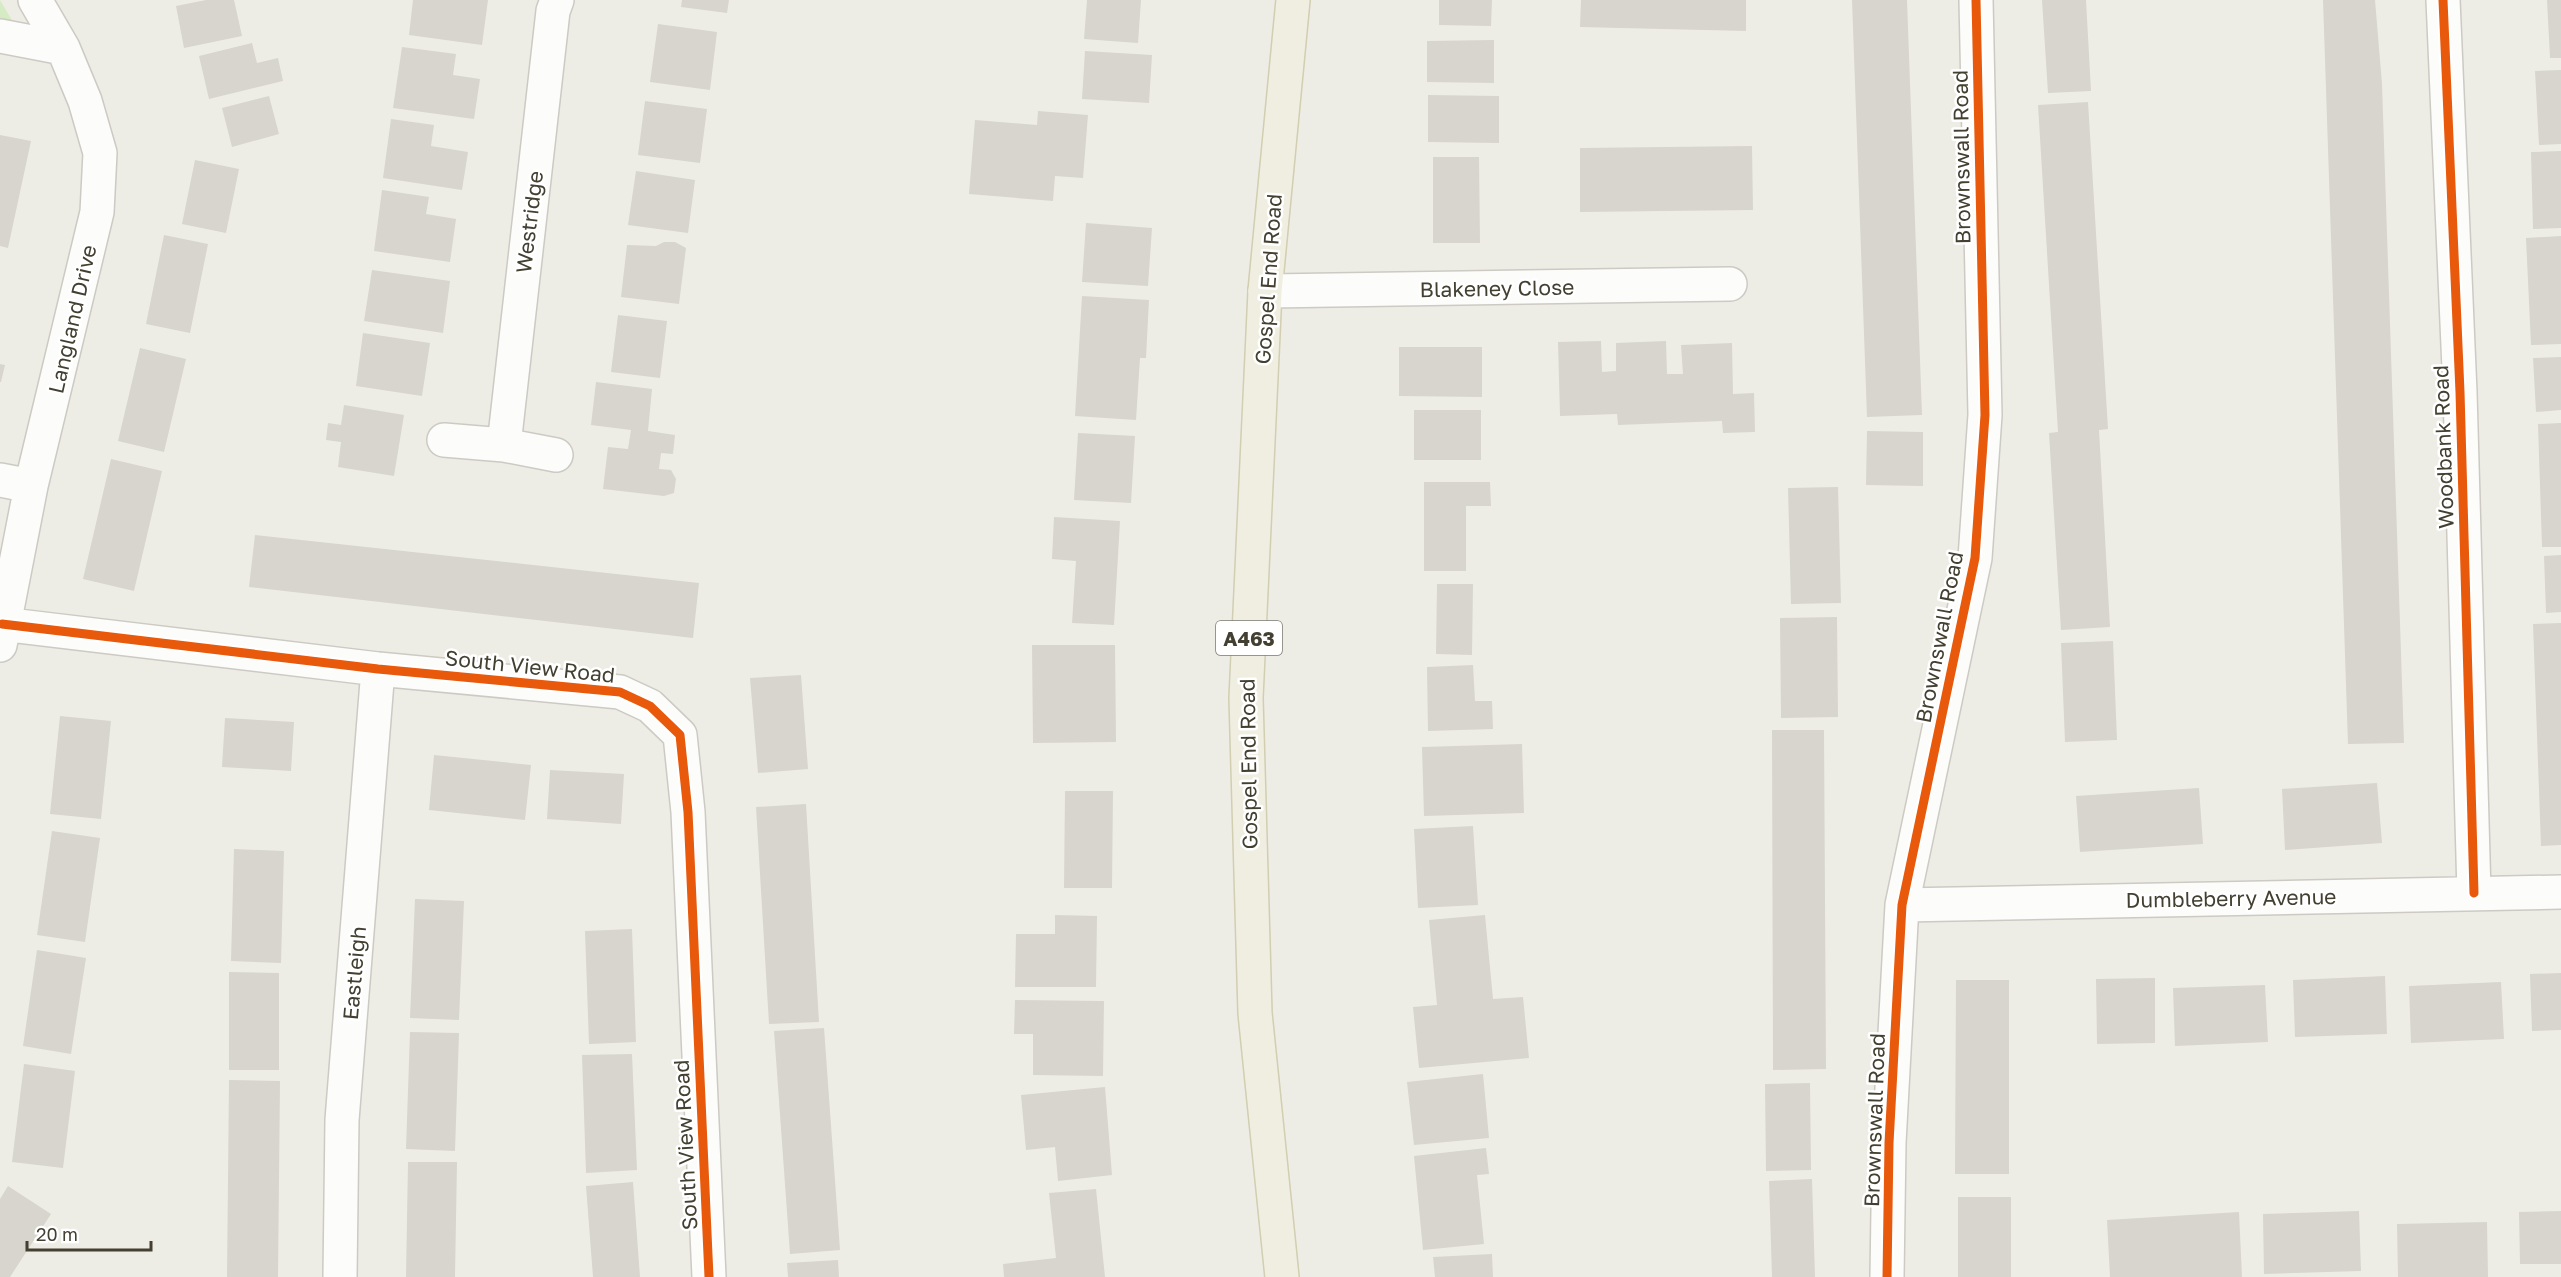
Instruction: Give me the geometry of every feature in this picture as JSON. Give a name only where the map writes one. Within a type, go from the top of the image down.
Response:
[{"type":"main road","name":"Gospel End Road","points":[[1282,1277],[1255,1013],[1246,698],[1265,291],[1293,0]]},
{"type":"street","name":"Langland Drive","points":[[1,635],[31,486],[97,212],[100,153],[85,101],[63,48],[35,0]]},
{"type":"street","name":"Westridge","points":[[504,445],[553,11],[557,0]]},
{"type":"street","name":"Brownswall Road","points":[[1887,1277],[1889,1143],[1902,905],[1975,558],[1985,415],[1976,0]]},
{"type":"street","name":"Woodbank Road","points":[[2443,0],[2460,392],[2474,893]]},
{"type":"street","points":[[0,36],[63,48]]},
{"type":"street","name":"Blakeney Close","points":[[1265,291],[1730,284]]},
{"type":"street","points":[[444,440],[504,445],[556,455]]},
{"type":"street","points":[[0,480],[31,486]]},
{"type":"street","name":"South View Road","points":[[1,635],[620,692],[650,706],[680,735],[688,812],[709,1277]]},
{"type":"street","name":"Eastleigh","points":[[340,1277],[342,1120],[378,669]]},
{"type":"street","name":"Dumbleberry Avenue","points":[[1902,905],[2561,892]]},
{"type":"green space","points":[[0,0],[13,22],[0,19]]},
{"type":"building","points":[[206,0],[234,0],[242,36],[184,48],[176,6]]},
{"type":"building","points":[[413,0],[488,0],[482,45],[409,35]]},
{"type":"building","points":[[682,0],[729,0],[727,13],[681,7]]},
{"type":"building","points":[[1087,0],[1141,0],[1138,43],[1084,39]]},
{"type":"building","points":[[1439,0],[1492,0],[1491,26],[1439,25]]},
{"type":"building","points":[[1581,0],[1746,0],[1746,31],[1580,27]]},
{"type":"building","points":[[1852,0],[1907,0],[1922,415],[1867,417]]},
{"type":"building","points":[[2042,0],[2086,0],[2091,91],[2048,93]]},
{"type":"building","points":[[2323,0],[2375,0],[2382,84],[2404,743],[2348,744]]},
{"type":"building","points":[[2547,0],[2561,0],[2561,58],[2550,58]]},
{"type":"building","points":[[658,24],[717,32],[710,90],[650,82]]},
{"type":"building","points":[[1494,40],[1494,83],[1427,82],[1427,41]]},
{"type":"building","points":[[252,43],[257,63],[278,58],[283,81],[209,99],[199,56]]},
{"type":"building","points":[[402,47],[456,54],[453,75],[480,79],[474,119],[393,108]]},
{"type":"building","points":[[1085,51],[1152,55],[1149,103],[1082,99]]},
{"type":"building","points":[[2561,70],[2561,144],[2539,145],[2535,71]]},
{"type":"building","points":[[1428,95],[1499,96],[1499,143],[1428,142]]},
{"type":"building","points":[[269,96],[279,134],[232,147],[222,108]]},
{"type":"building","points":[[645,101],[707,109],[700,163],[638,155]]},
{"type":"building","points":[[2088,102],[2108,429],[2099,430],[2110,627],[2061,630],[2049,433],[2058,432],[2038,105]]},
{"type":"building","points":[[1038,111],[1088,115],[1083,178],[1055,176],[1053,201],[969,194],[975,120],[1037,125]]},
{"type":"building","points":[[391,119],[434,125],[431,146],[468,152],[462,190],[383,178]]},
{"type":"building","points":[[0,135],[31,141],[8,248],[0,246]]},
{"type":"building","points":[[1752,146],[1753,210],[1580,212],[1580,148]]},
{"type":"building","points":[[2561,151],[2561,228],[2533,229],[2531,152]]},
{"type":"building","points":[[1433,157],[1479,157],[1480,243],[1433,243]]},
{"type":"building","points":[[195,160],[239,169],[226,233],[182,224]]},
{"type":"building","points":[[636,171],[695,180],[688,233],[628,225]]},
{"type":"building","points":[[382,190],[429,197],[426,214],[456,219],[450,262],[374,251]]},
{"type":"building","points":[[1086,223],[1152,228],[1148,286],[1082,282]]},
{"type":"building","points":[[164,235],[208,244],[190,333],[146,324]]},
{"type":"building","points":[[2561,236],[2561,344],[2531,345],[2526,238]]},
{"type":"building","points":[[664,242],[675,242],[686,248],[679,304],[621,297],[627,245],[656,246]]},
{"type":"building","points":[[372,270],[450,281],[443,333],[364,321]]},
{"type":"building","points":[[1082,296],[1149,300],[1146,358],[1140,358],[1136,420],[1075,416]]},
{"type":"building","points":[[618,315],[667,321],[660,378],[611,372]]},
{"type":"building","points":[[363,333],[430,343],[422,396],[356,386]]},
{"type":"building","points":[[1601,341],[1602,372],[1616,371],[1616,343],[1666,341],[1667,374],[1683,374],[1681,345],[1732,343],[1733,394],[1754,393],[1755,432],[1723,433],[1722,421],[1618,425],[1617,414],[1560,416],[1558,342]]},
{"type":"building","points":[[1399,347],[1482,347],[1482,397],[1399,396]]},
{"type":"building","points":[[140,348],[186,359],[164,452],[118,441]]},
{"type":"building","points":[[2561,357],[2561,410],[2536,412],[2533,358]]},
{"type":"building","points":[[0,364],[5,365],[1,382],[0,382]]},
{"type":"building","points":[[596,382],[652,389],[648,431],[675,435],[673,454],[661,453],[659,469],[671,470],[676,479],[674,493],[664,496],[603,489],[608,447],[628,449],[631,430],[591,425]]},
{"type":"building","points":[[344,405],[404,415],[394,476],[338,467],[341,442],[326,440],[328,423],[341,425]]},
{"type":"building","points":[[1414,410],[1481,410],[1481,460],[1414,460]]},
{"type":"building","points":[[2561,423],[2561,547],[2542,547],[2538,424]]},
{"type":"building","points":[[1867,431],[1923,432],[1923,486],[1866,485]]},
{"type":"building","points":[[1078,433],[1135,436],[1131,503],[1074,500]]},
{"type":"building","points":[[111,459],[162,471],[134,591],[83,579]]},
{"type":"building","points":[[1424,482],[1490,482],[1491,506],[1466,506],[1466,571],[1424,571]]},
{"type":"building","points":[[1838,487],[1841,603],[1791,604],[1788,488]]},
{"type":"building","points":[[1054,517],[1120,521],[1114,625],[1072,623],[1076,561],[1052,559]]},
{"type":"building","points":[[255,535],[699,583],[693,638],[249,587]]},
{"type":"building","points":[[2561,555],[2561,612],[2546,613],[2544,556]]},
{"type":"building","points":[[1437,584],[1473,584],[1472,655],[1436,654]]},
{"type":"building","points":[[1837,617],[1838,717],[1781,718],[1780,618]]},
{"type":"building","points":[[2561,623],[2561,845],[2541,846],[2533,624]]},
{"type":"building","points":[[2113,641],[2117,740],[2065,742],[2061,643]]},
{"type":"building","points":[[1032,645],[1115,645],[1116,742],[1033,743]]},
{"type":"building","points":[[1473,665],[1475,701],[1492,701],[1493,729],[1428,731],[1427,667]]},
{"type":"building","points":[[801,675],[808,769],[758,773],[750,678]]},
{"type":"building","points":[[60,716],[111,721],[101,819],[50,814]]},
{"type":"building","points":[[225,718],[294,722],[291,771],[222,767]]},
{"type":"building","points":[[1772,730],[1824,730],[1826,1069],[1773,1070]]},
{"type":"building","points":[[1522,744],[1524,813],[1424,816],[1422,747]]},
{"type":"building","points":[[434,755],[531,765],[525,820],[429,810]]},
{"type":"building","points":[[550,770],[624,774],[621,824],[547,819]]},
{"type":"building","points":[[2377,783],[2382,843],[2285,850],[2282,789]]},
{"type":"building","points":[[2199,788],[2203,844],[2080,852],[2076,796]]},
{"type":"building","points":[[1065,791],[1113,791],[1112,888],[1064,888]]},
{"type":"building","points":[[806,804],[819,1022],[769,1024],[756,807]]},
{"type":"building","points":[[1473,826],[1478,905],[1418,908],[1414,829]]},
{"type":"building","points":[[52,831],[100,838],[85,942],[37,935]]},
{"type":"building","points":[[234,849],[284,851],[281,963],[231,961]]},
{"type":"building","points":[[415,899],[464,901],[459,1020],[410,1018]]},
{"type":"building","points":[[1055,915],[1097,916],[1096,987],[1015,987],[1016,934],[1055,934]]},
{"type":"building","points":[[1485,915],[1493,999],[1523,997],[1529,1058],[1419,1068],[1413,1007],[1437,1005],[1429,920]]},
{"type":"building","points":[[632,929],[636,1042],[589,1044],[585,931]]},
{"type":"building","points":[[37,950],[86,958],[71,1054],[23,1046]]},
{"type":"building","points":[[229,972],[279,973],[279,1070],[229,1070]]},
{"type":"building","points":[[2561,973],[2561,1030],[2532,1031],[2530,974]]},
{"type":"building","points":[[2385,976],[2387,1034],[2295,1037],[2293,980]]},
{"type":"building","points":[[2155,978],[2155,1043],[2097,1044],[2096,979]]},
{"type":"building","points":[[1956,980],[2009,980],[2009,1174],[1955,1174]]},
{"type":"building","points":[[2501,982],[2504,1039],[2411,1043],[2409,986]]},
{"type":"building","points":[[2265,985],[2268,1042],[2175,1046],[2173,988]]},
{"type":"building","points":[[1015,1000],[1104,1001],[1103,1076],[1033,1075],[1033,1034],[1014,1034]]},
{"type":"building","points":[[824,1028],[840,1250],[790,1254],[774,1031]]},
{"type":"building","points":[[410,1032],[459,1033],[455,1151],[406,1149]]},
{"type":"building","points":[[632,1054],[637,1170],[586,1173],[582,1055]]},
{"type":"building","points":[[24,1064],[75,1071],[63,1168],[12,1162]]},
{"type":"building","points":[[1483,1074],[1489,1138],[1414,1145],[1407,1082]]},
{"type":"building","points":[[229,1080],[280,1081],[278,1277],[227,1277]]},
{"type":"building","points":[[1810,1083],[1811,1170],[1766,1171],[1765,1084]]},
{"type":"building","points":[[1105,1087],[1112,1175],[1058,1181],[1055,1147],[1026,1150],[1021,1095]]},
{"type":"building","points":[[1486,1148],[1489,1174],[1477,1175],[1484,1244],[1423,1250],[1414,1156]]},
{"type":"building","points":[[408,1162],[457,1162],[455,1277],[406,1277]]},
{"type":"building","points":[[1812,1179],[1815,1277],[1772,1277],[1769,1181]]},
{"type":"building","points":[[633,1182],[640,1277],[593,1277],[586,1186]]},
{"type":"building","points":[[8,1186],[51,1214],[10,1277],[0,1277],[0,1199]]},
{"type":"building","points":[[1096,1189],[1105,1277],[1004,1277],[1003,1264],[1056,1258],[1049,1193]]},
{"type":"building","points":[[1958,1197],[2011,1197],[2011,1277],[1958,1277]]},
{"type":"building","points":[[2359,1211],[2361,1271],[2264,1274],[2263,1214]]},
{"type":"building","points":[[2561,1211],[2561,1264],[2520,1264],[2519,1212]]},
{"type":"building","points":[[2239,1212],[2242,1277],[2110,1277],[2107,1220]]},
{"type":"building","points":[[2487,1222],[2488,1277],[2398,1277],[2397,1224]]},
{"type":"building","points":[[1492,1254],[1493,1277],[1435,1277],[1433,1257]]},
{"type":"building","points":[[838,1260],[839,1277],[788,1277],[787,1263]]},
{"type":"cycle path","points":[[1887,1277],[1889,1143],[1902,905],[1975,558],[1985,415],[1976,0]]},
{"type":"cycle path","points":[[2443,0],[2460,392],[2474,893]]},
{"type":"cycle path","points":[[2,624],[378,669],[620,692],[650,706],[680,735],[688,812],[709,1277]]}]
